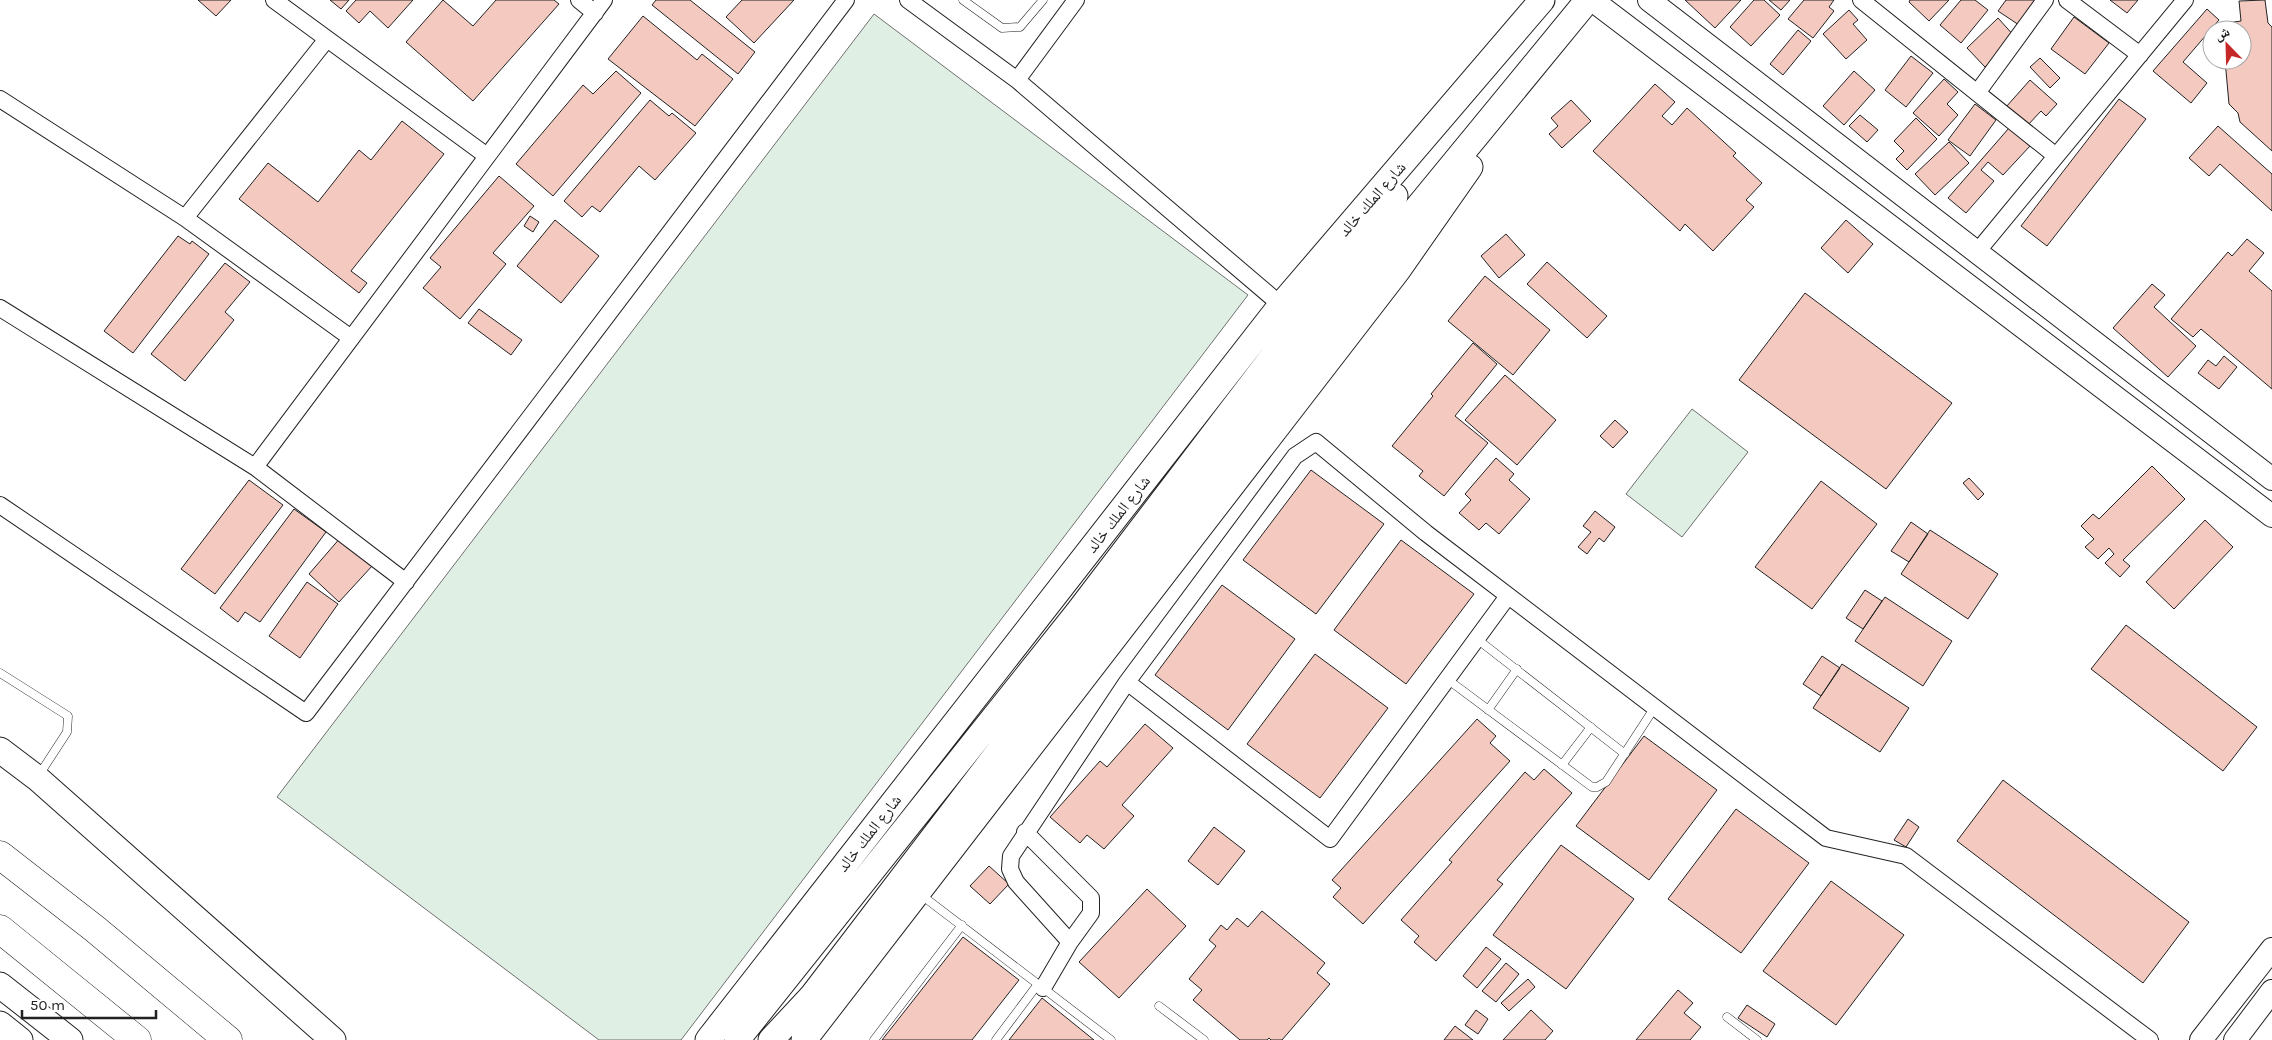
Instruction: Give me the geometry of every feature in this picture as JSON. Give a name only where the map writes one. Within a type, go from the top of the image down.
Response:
[{"type":"highway","points":[[0,855],[95,928],[228,1040]]},
{"type":"highway","points":[[0,929],[137,1040]]},
{"type":"main road","name":"شارع الملك خالد","points":[[708,1040],[1281,305],[1543,0]]},
{"type":"main road","points":[[771,1040],[812,996],[1085,619],[1543,0]]},
{"type":"main road","points":[[737,1040],[1085,619],[1376,258],[1587,2]]},
{"type":"main road","points":[[804,1040],[1398,270],[1587,2]]},
{"type":"main road","points":[[0,750],[37,778],[333,1040]]},
{"type":"main road","points":[[0,985],[70,1040]]},
{"type":"main road","points":[[303,1014],[343,1040]]},
{"type":"main road","points":[[0,1024],[20,1040]]},
{"type":"street","points":[[274,0],[487,156]]},
{"type":"street","points":[[255,467],[600,6],[579,0]]},
{"type":"street","points":[[0,506],[306,713],[846,0]]},
{"type":"street","points":[[908,0],[1017,80],[1281,305]]},
{"type":"street","points":[[1017,80],[1076,0]]},
{"type":"street","points":[[1649,0],[2272,480]]},
{"type":"street","points":[[1861,0],[2056,156]]},
{"type":"street","points":[[1977,93],[2045,0]]},
{"type":"street","points":[[2067,0],[2140,55]]},
{"type":"street","points":[[1977,252],[2185,0]]},
{"type":"street","points":[[1587,2],[2272,516]]},
{"type":"street","points":[[186,218],[327,39]]},
{"type":"street","points":[[0,99],[186,218],[352,338]]},
{"type":"street","points":[[0,308],[255,467],[406,582]]},
{"type":"street","points":[[1070,942],[1016,882],[1010,869],[1011,856],[1025,832],[1127,682],[1295,456],[1316,442],[1426,533],[1826,838],[1906,856],[2150,1040]]},
{"type":"street","points":[[1127,682],[1330,839],[1508,596]]},
{"type":"street","points":[[1025,832],[1091,898],[1091,913],[1041,986]]},
{"type":"street","points":[[2201,1040],[2272,949]]},
{"type":"street","points":[[2235,1040],[2272,992]]},
{"type":"lane","points":[[963,0],[1002,28],[1020,27],[1044,0]]},
{"type":"lane","points":[[1477,638],[1625,754]]},
{"type":"lane","points":[[1488,710],[1517,669]]},
{"type":"lane","points":[[0,673],[68,716],[67,732],[37,778]]},
{"type":"lane","points":[[1447,679],[1586,784],[1597,787],[1606,782],[1655,707]]},
{"type":"lane","points":[[1562,765],[1591,727]]},
{"type":"lane","points":[[918,893],[1111,1040]]},
{"type":"lane","points":[[874,1040],[962,925]]},
{"type":"lane","points":[[996,1040],[1041,986]]},
{"type":"lane","points":[[1160,1006],[1204,1040]]},
{"type":"lane","points":[[1727,1017],[1757,1040]]},
{"type":"green space","points":[[874,14],[1248,295],[681,1040],[599,1040],[277,797]]},
{"type":"green space","points":[[1692,409],[1748,452],[1682,537],[1626,494]]},
{"type":"building","points":[[198,0],[231,0],[216,16]]},
{"type":"building","points":[[330,0],[349,0],[341,9]]},
{"type":"building","points":[[356,0],[413,0],[388,28],[370,11],[359,23],[346,11]]},
{"type":"building","points":[[443,0],[473,26],[496,0],[554,0],[559,4],[473,101],[406,42]]},
{"type":"building","points":[[656,0],[690,0],[755,52],[738,74],[652,5]]},
{"type":"building","points":[[742,0],[794,0],[754,43],[726,17]]},
{"type":"building","points":[[1685,0],[1741,0],[1715,28]]},
{"type":"building","points":[[1754,0],[1764,0],[1780,15],[1751,46],[1730,27]]},
{"type":"building","points":[[1769,0],[1790,0],[1781,10]]},
{"type":"building","points":[[1804,0],[1834,0],[1829,7],[1834,11],[1813,38],[1788,19]]},
{"type":"building","points":[[1910,0],[1949,0],[1929,21],[1909,2]]},
{"type":"building","points":[[1961,0],[1975,0],[1988,10],[1961,43],[1940,25]]},
{"type":"building","points":[[2006,0],[2037,0],[2019,25],[1998,11]]},
{"type":"building","points":[[2110,0],[2138,0],[2127,13]]},
{"type":"building","points":[[2265,0],[2268,23],[2272,27],[2272,151],[2240,122],[2238,113],[2229,104],[2226,70],[2252,70],[2252,20],[2241,20],[2239,1]]},
{"type":"building","points":[[2207,9],[2219,20],[2202,20],[2202,40],[2183,62],[2207,83],[2191,103],[2153,71]]},
{"type":"building","points":[[1849,10],[1858,20],[1853,24],[1867,40],[1846,59],[1823,34]]},
{"type":"building","points":[[643,16],[697,60],[702,54],[733,79],[695,126],[608,59]]},
{"type":"building","points":[[2074,17],[2109,43],[2085,74],[2051,49]]},
{"type":"building","points":[[1998,18],[2016,38],[1985,67],[1967,48]]},
{"type":"building","points":[[1798,30],[1811,41],[1783,75],[1770,64]]},
{"type":"building","points":[[1911,56],[1933,73],[1906,107],[1885,90]]},
{"type":"building","points":[[2040,58],[2060,78],[2050,88],[2030,67]]},
{"type":"building","points":[[616,71],[641,93],[553,196],[516,164],[583,85],[593,94]]},
{"type":"building","points":[[1854,71],[1875,90],[1844,125],[1823,106]]},
{"type":"building","points":[[1944,79],[1958,92],[1947,104],[1958,115],[1939,136],[1913,113]]},
{"type":"building","points":[[2030,80],[2057,104],[2046,116],[2041,111],[2027,126],[2006,107]]},
{"type":"building","points":[[1655,84],[1675,102],[1662,116],[1672,125],[1687,108],[1736,153],[1733,156],[1762,183],[1746,200],[1754,207],[1713,251],[1685,224],[1680,231],[1593,151]]},
{"type":"building","points":[[2119,99],[2146,119],[2047,246],[2021,226]]},
{"type":"building","points":[[650,100],[669,116],[672,113],[696,133],[655,180],[639,166],[600,212],[592,206],[582,217],[564,201]]},
{"type":"building","points":[[1571,100],[1591,121],[1562,148],[1549,134],[1558,126],[1551,118]]},
{"type":"building","points":[[1975,104],[1996,120],[1970,156],[1948,140]]},
{"type":"building","points":[[1860,115],[1878,130],[1867,142],[1849,126]]},
{"type":"building","points":[[1916,118],[1937,139],[1907,170],[1896,159],[1904,151],[1894,141]]},
{"type":"building","points":[[402,121],[444,154],[351,271],[367,283],[359,293],[239,199],[268,163],[318,202],[359,150],[371,160]]},
{"type":"building","points":[[2218,126],[2272,174],[2272,211],[2220,164],[2209,176],[2189,158]]},
{"type":"building","points":[[2009,128],[2030,146],[2003,175],[1988,162],[1981,170],[1994,181],[1966,213],[1948,198]]},
{"type":"building","points":[[1949,142],[1969,163],[1935,195],[1915,174]]},
{"type":"building","points":[[499,176],[534,206],[493,253],[506,264],[460,319],[423,288],[441,267],[430,258]]},
{"type":"building","points":[[530,216],[539,222],[533,232],[524,226]]},
{"type":"building","points":[[555,220],[599,256],[561,303],[517,266]]},
{"type":"building","points":[[1846,220],[1873,244],[1848,273],[1821,248]]},
{"type":"building","points":[[1506,234],[1525,255],[1499,278],[1481,256]]},
{"type":"building","points":[[178,236],[190,244],[192,241],[209,254],[133,353],[104,331]]},
{"type":"building","points":[[2247,239],[2264,253],[2249,271],[2272,291],[2272,389],[2201,329],[2193,337],[2171,319],[2228,252],[2232,256]]},
{"type":"building","points":[[1547,262],[1607,316],[1587,338],[1527,284]]},
{"type":"building","points":[[225,263],[250,282],[225,312],[234,320],[185,381],[151,354]]},
{"type":"building","points":[[1485,276],[1550,330],[1513,375],[1448,321]]},
{"type":"building","points":[[2152,284],[2165,295],[2154,307],[2196,346],[2168,377],[2113,328]]},
{"type":"building","points":[[1805,293],[1952,403],[1886,489],[1739,380]]},
{"type":"building","points":[[479,309],[522,340],[511,355],[468,323]]},
{"type":"building","points":[[1473,343],[1497,364],[1455,416],[1488,443],[1444,496],[1419,476],[1423,471],[1392,446]]},
{"type":"building","points":[[2224,356],[2237,367],[2219,389],[2198,373],[2208,360],[2216,366]]},
{"type":"building","points":[[1505,375],[1556,420],[1517,465],[1465,420]]},
{"type":"building","points":[[1615,420],[1628,432],[1613,448],[1600,436]]},
{"type":"building","points":[[1496,458],[1514,474],[1509,480],[1530,499],[1499,534],[1486,523],[1479,530],[1459,513],[1471,500],[1465,494]]},
{"type":"building","points":[[2152,466],[2185,499],[2123,560],[2130,566],[2120,577],[2105,563],[2114,554],[2109,548],[2098,559],[2085,547],[2094,539],[2081,526],[2093,514],[2099,519]]},
{"type":"building","points":[[1311,470],[1384,524],[1316,614],[1243,560]]},
{"type":"building","points":[[1969,478],[1984,494],[1978,500],[1963,483]]},
{"type":"building","points":[[249,480],[283,505],[215,594],[181,569]]},
{"type":"building","points":[[1821,481],[1877,524],[1812,609],[1755,567]]},
{"type":"building","points":[[294,509],[326,532],[260,622],[245,612],[238,622],[220,608]]},
{"type":"building","points":[[1595,511],[1615,527],[1604,542],[1599,538],[1587,554],[1578,547],[1591,532],[1583,526]]},
{"type":"building","points":[[2205,520],[2233,547],[2174,609],[2146,582]]},
{"type":"building","points":[[1911,522],[1928,534],[1909,562],[1891,551]]},
{"type":"building","points":[[1930,530],[1998,574],[1968,619],[1901,574]]},
{"type":"building","points":[[341,537],[373,565],[339,602],[309,574]]},
{"type":"building","points":[[1401,540],[1474,594],[1406,684],[1334,630]]},
{"type":"building","points":[[307,582],[338,604],[300,658],[269,636]]},
{"type":"building","points":[[1222,585],[1295,639],[1228,730],[1155,675]]},
{"type":"building","points":[[1865,590],[1882,601],[1863,629],[1846,618]]},
{"type":"building","points":[[1885,597],[1952,641],[1923,686],[1855,641]]},
{"type":"building","points":[[2126,625],[2257,727],[2223,771],[2091,669]]},
{"type":"building","points":[[1315,654],[1388,708],[1320,798],[1247,744]]},
{"type":"building","points":[[1822,656],[1840,668],[1821,696],[1803,684]]},
{"type":"building","points":[[1842,664],[1909,708],[1880,752],[1813,708]]},
{"type":"building","points":[[1477,719],[1496,736],[1490,743],[1510,761],[1363,924],[1333,897],[1341,888],[1332,880]]},
{"type":"building","points":[[1145,724],[1173,748],[1122,805],[1134,816],[1104,849],[1087,835],[1080,843],[1050,817],[1100,761],[1107,767]]},
{"type":"building","points":[[1644,736],[1717,790],[1649,880],[1576,826]]},
{"type":"building","points":[[1544,769],[1572,793],[1497,880],[1503,884],[1436,961],[1414,942],[1419,936],[1401,920],[1452,862],[1449,860],[1525,772],[1534,780]]},
{"type":"building","points":[[2003,780],[2189,922],[2143,983],[1957,841]]},
{"type":"building","points":[[1736,809],[1809,863],[1741,953],[1668,899]]},
{"type":"building","points":[[1908,819],[1919,827],[1906,847],[1894,840]]},
{"type":"building","points":[[1214,827],[1245,851],[1218,885],[1188,861]]},
{"type":"building","points":[[1561,845],[1634,899],[1566,989],[1493,935]]},
{"type":"building","points":[[989,866],[1009,884],[990,904],[970,886]]},
{"type":"building","points":[[1831,881],[1904,935],[1836,1025],[1763,971]]},
{"type":"building","points":[[1147,889],[1186,926],[1119,998],[1079,962]]},
{"type":"building","points":[[1262,911],[1325,963],[1317,973],[1330,984],[1282,1040],[1271,1040],[1269,1038],[1267,1040],[1240,1040],[1193,1000],[1202,990],[1189,979],[1216,946],[1209,940],[1221,925],[1227,930],[1237,918],[1248,927]]},
{"type":"building","points":[[963,937],[1019,980],[972,1040],[882,1040]]},
{"type":"building","points":[[1486,947],[1501,959],[1477,988],[1463,976]]},
{"type":"building","points":[[1506,963],[1519,974],[1496,1002],[1482,991]]},
{"type":"building","points":[[1528,979],[1535,987],[1509,1011],[1501,1003]]},
{"type":"building","points":[[1678,990],[1693,1003],[1684,1013],[1701,1027],[1690,1040],[1636,1040]]},
{"type":"building","points":[[1042,998],[1094,1040],[1009,1040]]},
{"type":"building","points":[[1747,1005],[1775,1024],[1767,1037],[1738,1018]]},
{"type":"building","points":[[1476,1010],[1488,1019],[1478,1034],[1465,1025]]},
{"type":"building","points":[[1531,1010],[1553,1031],[1545,1040],[1503,1040]]},
{"type":"building","points":[[1455,1026],[1473,1040],[1444,1040]]}]
